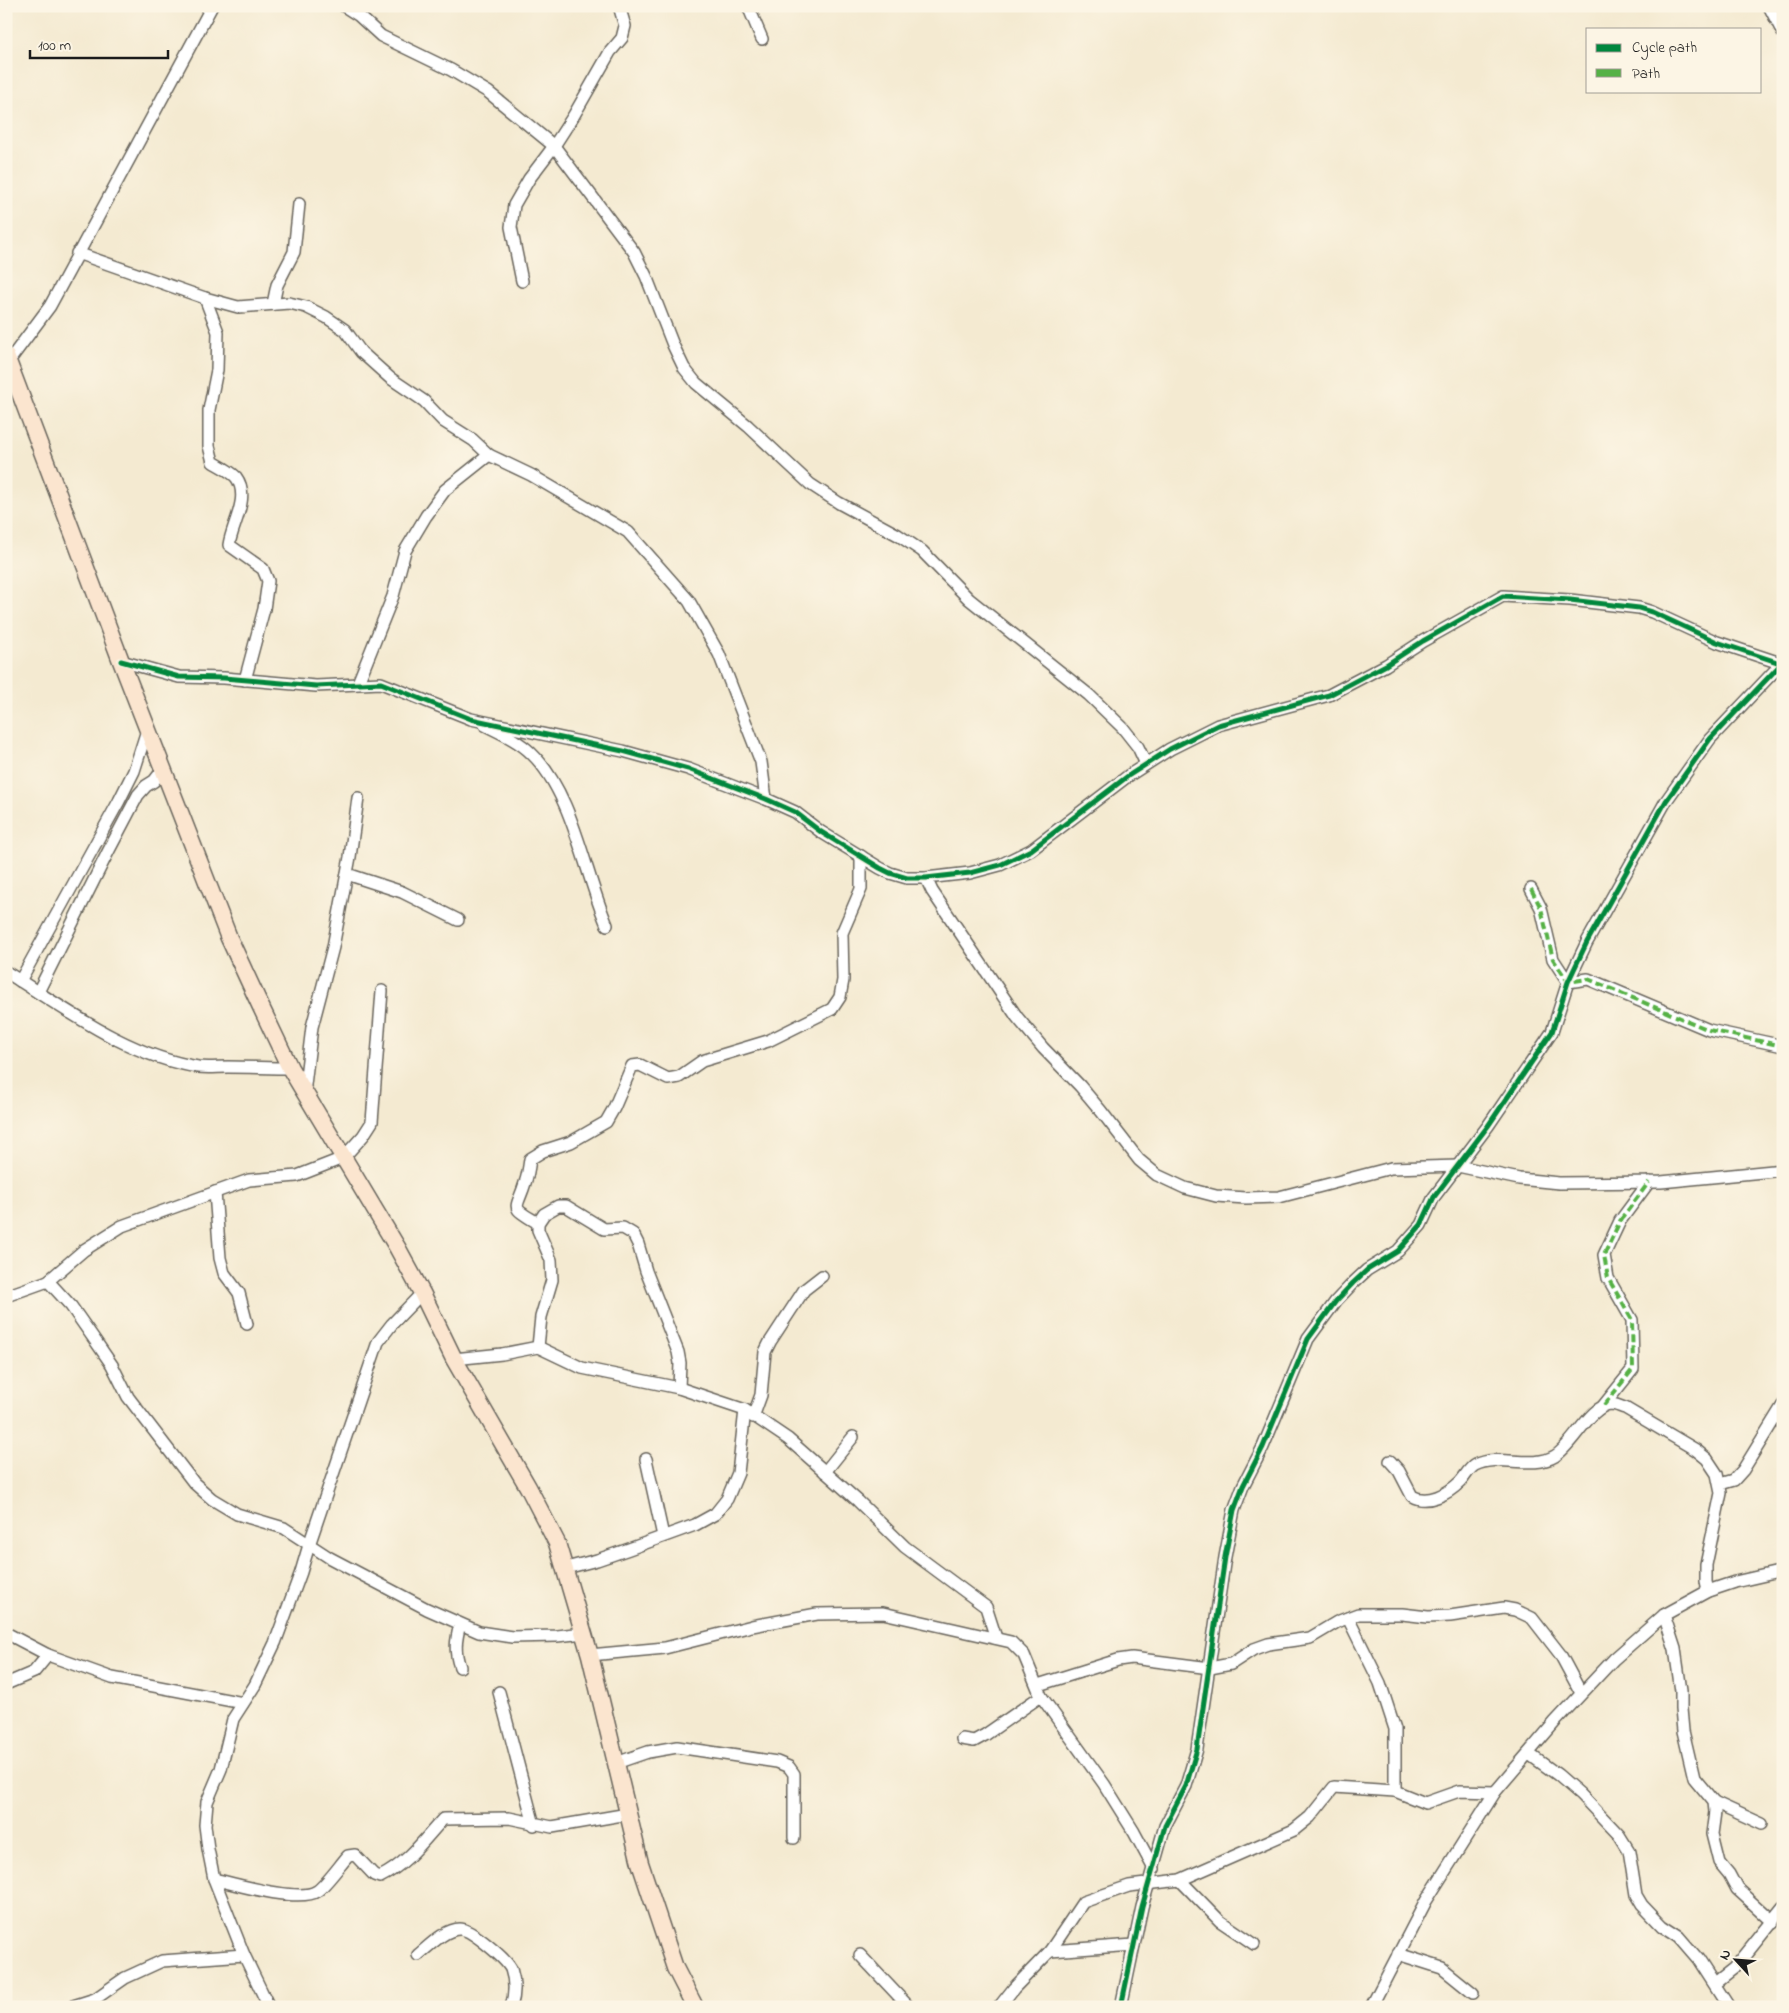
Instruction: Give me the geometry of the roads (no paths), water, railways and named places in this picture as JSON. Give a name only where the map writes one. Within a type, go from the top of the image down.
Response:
[{"type":"main road","points":[[7,361],[229,938],[290,1068],[422,1293],[454,1359],[528,1487],[557,1542],[590,1655],[640,1863],[675,1968],[696,2007]]},
{"type":"street","points":[[7,361],[50,306],[212,6]]},
{"type":"street","points":[[344,6],[358,15],[381,36],[451,70],[488,92],[554,146],[634,252],[646,276],[673,345],[684,368],[696,383],[748,426],[810,484],[839,503],[898,534],[922,551],[984,612],[1089,695],[1123,728],[1138,747],[1146,764]]},
{"type":"street","points":[[522,281],[511,227],[514,205],[529,179],[554,146],[610,52],[622,38],[624,26],[618,6]]},
{"type":"street","points":[[748,6],[762,39]]},
{"type":"street","points":[[1769,6],[1783,33]]},
{"type":"street","points":[[273,304],[277,285],[294,252],[299,204]]},
{"type":"street","points":[[77,253],[205,298],[238,306],[289,303],[306,307],[326,316],[345,330],[361,352],[383,371],[424,402],[443,421],[473,440],[489,455],[531,475],[628,532],[689,601],[719,654],[761,762],[766,799]]},
{"type":"street","points":[[205,298],[218,332],[217,370],[209,410],[209,446],[213,462],[235,476],[242,488],[240,509],[231,532],[229,545],[263,569],[268,581],[264,608],[245,680]]},
{"type":"street","points":[[358,683],[393,596],[405,551],[426,516],[445,490],[489,455]]},
{"type":"street","points":[[472,719],[511,726],[688,769],[795,812],[821,832],[890,874],[907,878],[926,878],[970,873],[992,867],[1031,850],[1146,764],[1170,749],[1218,725],[1329,695],[1386,665],[1423,641],[1504,596],[1570,600],[1639,608],[1652,612],[1717,642],[1782,663],[1710,739],[1666,801],[1587,942],[1568,982],[1552,1032],[1488,1126],[1434,1196],[1421,1224],[1398,1251],[1366,1270],[1353,1283],[1336,1301],[1308,1338],[1263,1447],[1234,1510],[1225,1557],[1197,1749],[1186,1786],[1165,1826],[1142,1907],[1121,2007]]},
{"type":"street","points":[[121,661],[179,677],[316,686],[381,683],[472,719],[516,742],[531,752],[542,765],[565,807],[607,925]]},
{"type":"street","points":[[20,981],[134,771],[148,727]]},
{"type":"street","points":[[38,992],[138,795],[146,786],[154,781],[164,768]]},
{"type":"street","points":[[304,1093],[312,1027],[333,947],[347,874],[358,798]]},
{"type":"street","points":[[95,845],[108,852]]},
{"type":"street","points":[[538,1223],[522,1214],[517,1206],[525,1184],[530,1159],[543,1151],[571,1142],[606,1122],[632,1066],[640,1065],[668,1079],[679,1077],[702,1061],[768,1041],[832,1009],[840,997],[843,980],[842,933],[861,889],[861,856]]},
{"type":"street","points":[[347,874],[402,892],[458,920]]},
{"type":"street","points":[[926,878],[932,891],[1017,1017],[1042,1048],[1091,1099],[1139,1160],[1157,1176],[1185,1188],[1216,1196],[1246,1198],[1279,1197],[1391,1168],[1458,1166],[1518,1179],[1551,1182],[1650,1182],[1783,1170]]},
{"type":"street","points":[[1531,889],[1541,908],[1553,959],[1568,982]]},
{"type":"street","points":[[70,891],[84,899]]},
{"type":"street","points":[[6,972],[58,1006],[138,1049],[169,1061],[200,1067],[290,1068]]},
{"type":"street","points":[[1568,982],[1588,979],[1709,1030],[1783,1046]]},
{"type":"street","points":[[6,1296],[48,1281],[84,1250],[122,1226],[249,1180],[297,1176],[343,1158],[363,1136],[372,1122],[382,991]]},
{"type":"street","points":[[1390,1461],[1399,1471],[1412,1496],[1422,1500],[1435,1498],[1458,1484],[1476,1464],[1545,1460],[1554,1457],[1566,1447],[1633,1369],[1632,1320],[1608,1278],[1604,1255],[1620,1221],[1650,1182]]},
{"type":"street","points":[[215,1192],[220,1258],[224,1273],[239,1293],[247,1324]]},
{"type":"street","points":[[538,1346],[541,1316],[552,1280],[551,1260],[538,1230],[538,1223],[544,1214],[558,1206],[566,1206],[604,1229],[623,1228],[633,1234],[678,1352],[680,1363],[679,1388]]},
{"type":"street","points":[[566,1568],[597,1560],[695,1525],[715,1514],[727,1499],[738,1473],[749,1414],[761,1395],[765,1352],[804,1290],[822,1276]]},
{"type":"street","points":[[48,1281],[71,1306],[112,1365],[128,1397],[194,1483],[212,1499],[237,1514],[284,1528],[330,1558],[427,1610],[479,1632],[512,1637],[584,1633]]},
{"type":"street","points":[[269,2007],[244,1955],[214,1879],[206,1833],[208,1802],[220,1769],[233,1719],[255,1685],[275,1643],[301,1572],[378,1342],[392,1324],[422,1293]]},
{"type":"street","points":[[454,1359],[502,1354],[538,1346],[582,1368],[679,1388],[749,1414],[788,1439],[858,1501],[905,1547],[986,1607],[996,1638]]},
{"type":"street","points":[[1604,1405],[1612,1404],[1625,1408],[1696,1450],[1712,1464],[1720,1484],[1720,1493],[1706,1565],[1708,1591]]},
{"type":"street","points":[[1720,1484],[1734,1480],[1743,1470],[1783,1405]]},
{"type":"street","points":[[825,1472],[853,1437]]},
{"type":"street","points":[[646,1459],[664,1536]]},
{"type":"street","points":[[1371,2007],[1426,1901],[1495,1792],[1581,1693],[1614,1659],[1664,1616],[1708,1591],[1735,1582],[1783,1571]]},
{"type":"street","points":[[962,1739],[974,1740],[985,1735],[1039,1690],[1118,1660],[1132,1658],[1210,1668],[1231,1664],[1254,1649],[1268,1644],[1310,1638],[1324,1628],[1358,1614],[1442,1616],[1492,1608],[1515,1610],[1532,1618],[1544,1632],[1560,1654],[1581,1693]]},
{"type":"street","points":[[590,1655],[665,1648],[752,1626],[817,1614],[883,1614],[1011,1642],[1024,1655],[1039,1690],[1104,1784],[1154,1868]]},
{"type":"street","points":[[1664,1616],[1675,1649],[1681,1691],[1680,1709],[1683,1730],[1694,1778],[1714,1802],[1762,1824]]},
{"type":"street","points":[[1348,1618],[1380,1683],[1396,1729],[1395,1791]]},
{"type":"street","points":[[460,1624],[456,1639],[456,1655],[460,1667]]},
{"type":"street","points":[[6,1633],[48,1655],[112,1678],[242,1703]]},
{"type":"street","points":[[6,1684],[34,1672],[48,1655]]},
{"type":"street","points":[[499,1692],[534,1824]]},
{"type":"street","points":[[616,1763],[648,1752],[677,1747],[777,1762],[789,1767],[794,1774],[794,1838]]},
{"type":"street","points":[[1529,1754],[1580,1794],[1619,1836],[1629,1851],[1636,1896],[1662,1926],[1679,1937],[1715,1984],[1729,2007]]},
{"type":"street","points":[[999,2007],[1014,1988],[1050,1951],[1083,1902],[1129,1886],[1180,1880],[1294,1830],[1310,1817],[1334,1787],[1395,1791],[1425,1804],[1459,1791],[1495,1792]]},
{"type":"street","points":[[1714,1802],[1712,1834],[1719,1862],[1729,1874],[1737,1889],[1773,1922]]},
{"type":"street","points":[[214,1879],[276,1893],[307,1894],[317,1891],[348,1856],[355,1855],[374,1875],[380,1877],[388,1874],[418,1849],[443,1819],[509,1818],[552,1827],[628,1814]]},
{"type":"street","points":[[1180,1880],[1220,1921],[1254,1944]]},
{"type":"street","points":[[1715,1984],[1734,1969],[1783,1908]]},
{"type":"street","points":[[418,1955],[449,1932],[459,1929],[468,1930],[510,1967],[514,1997],[511,2007]]},
{"type":"street","points":[[1050,1951],[1134,1945]]},
{"type":"street","points":[[1398,1954],[1442,1968],[1473,1993]]},
{"type":"street","points":[[70,2007],[95,2000],[125,1978],[162,1961],[244,1955]]},
{"type":"street","points":[[860,1955],[909,2007]]}]
